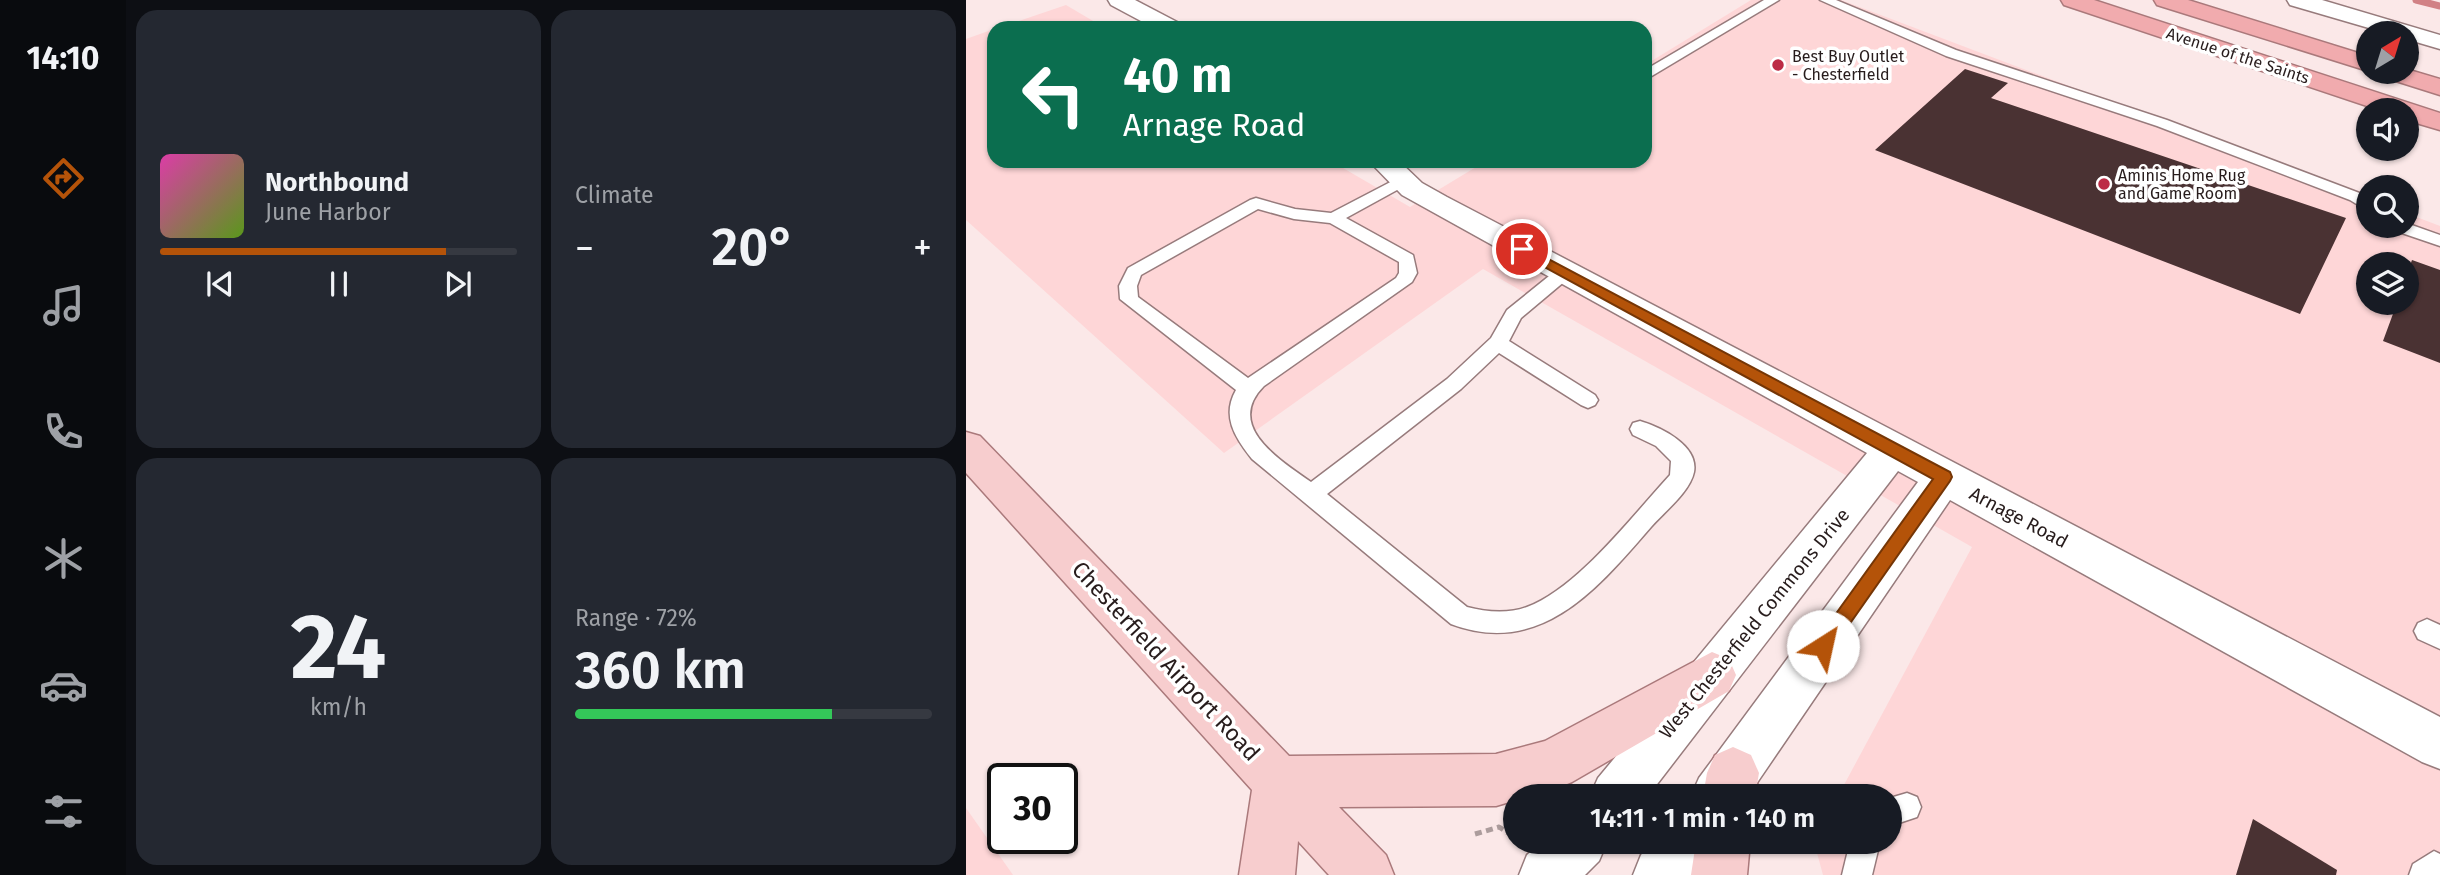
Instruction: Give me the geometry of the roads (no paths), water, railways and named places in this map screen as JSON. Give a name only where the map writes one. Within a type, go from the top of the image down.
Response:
[{"type":"highway","name":"Avenue of the Saints","points":[[2071,0],[2366,98]]},
{"type":"highway","name":"Avenue of the Saints","points":[[2165,0],[2356,60]]},
{"type":"highway","points":[[2419,80],[2440,87]]},
{"type":"highway","name":"Avenue of the Saints","points":[[2419,115],[2440,122]]},
{"type":"main road","name":"Chesterfield Airport Road","points":[[966,447],[1366,875]]},
{"type":"main road","points":[[1267,875],[1279,782],[1496,780],[1555,764],[1712,675]]},
{"type":"main road","points":[[1719,875],[1722,854]]},
{"type":"street","points":[[1119,0],[1158,21]]},
{"type":"street","points":[[2298,0],[2440,42]]},
{"type":"street","name":"Arnage Road","points":[[1393,171],[1420,194],[2440,744]]},
{"type":"street","name":"West Chesterfield Commons Drive","points":[[1626,784],[1893,449]]},
{"type":"street","points":[[1729,784],[1944,477]]},
{"type":"street","points":[[1547,875],[1568,854]]},
{"type":"street","points":[[1661,875],[1676,854]]},
{"type":"lane","points":[[1652,72],[1773,0]]},
{"type":"lane","points":[[1826,0],[1951,53],[2162,123],[2356,197]]},
{"type":"lane","points":[[1334,218],[1393,171]]},
{"type":"lane","points":[[1250,389],[1129,299],[1128,286],[1134,272],[1256,204],[1282,212],[1334,218],[1407,259],[1408,273],[1403,282],[1256,381],[1250,389],[1242,397],[1239,411],[1245,435],[1269,462],[1461,616],[1481,623],[1534,616],[1573,591],[1678,481],[1683,472],[1682,458],[1675,450],[1640,429]]},
{"type":"lane","points":[[2419,233],[2440,241]]},
{"type":"lane","points":[[1311,494],[1454,384],[1498,343],[1514,314],[1565,272]]},
{"type":"lane","points":[[1498,343],[1588,400]]},
{"type":"lane","points":[[1857,875],[1862,854]]},
{"type":"waterway","points":[[2416,0],[2440,6]]},
{"type":"place","name":"Best Buy Outlet - Chesterfield","points":[[1778,65]]},
{"type":"place","name":"Aminis Home Rug and Game Room","points":[[2104,184]]}]
